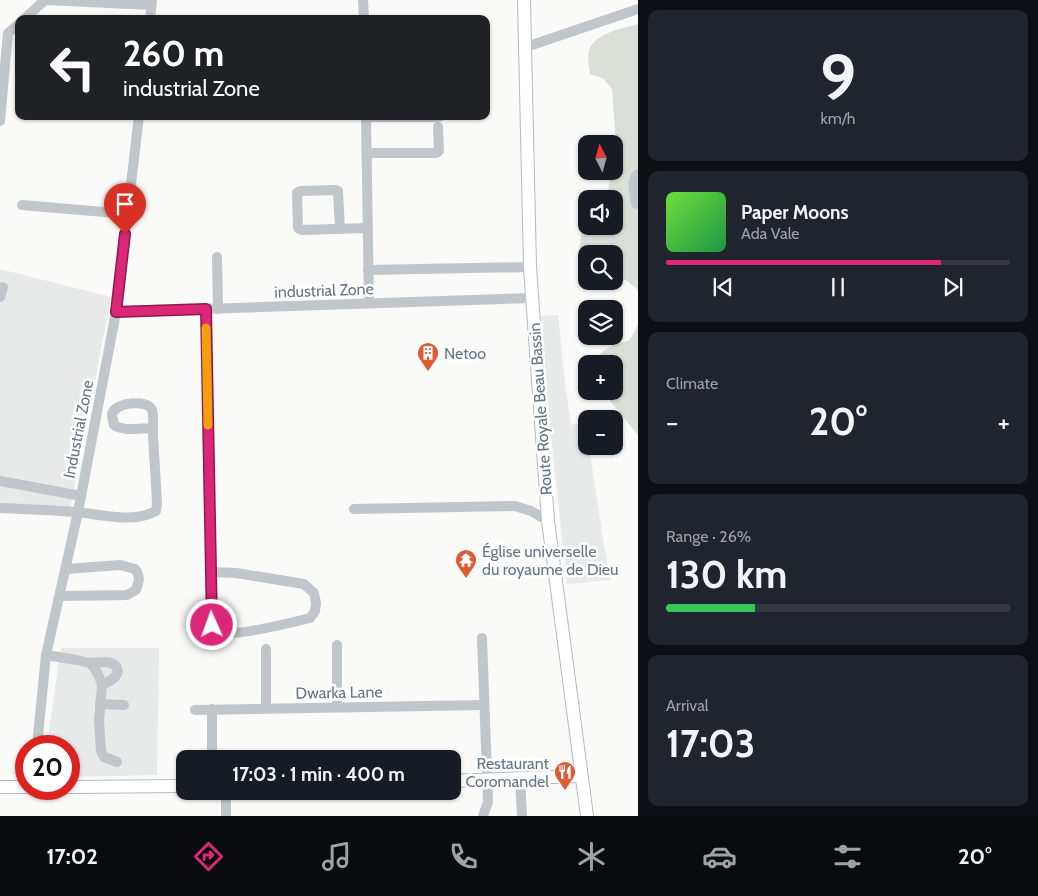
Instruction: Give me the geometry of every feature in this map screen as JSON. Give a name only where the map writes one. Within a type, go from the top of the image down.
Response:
[{"type":"main road","name":"Route Royale Beau Bassin","points":[[524,0],[530,267],[548,521],[587,816]]},
{"type":"main road","points":[[461,781],[581,776]]},
{"type":"main road","points":[[80,787],[176,786]]},
{"type":"main road","points":[[0,787],[15,787]]},
{"type":"street","points":[[28,15],[45,0],[151,3]]},
{"type":"street","points":[[364,0],[364,15]]},
{"type":"street","points":[[526,47],[638,9]]},
{"type":"street","points":[[0,120],[8,33],[15,27]]},
{"type":"street","name":"Industrial Zone","points":[[38,735],[46,655],[78,512],[116,312],[139,120]]},
{"type":"street","name":"Industrial Zone","points":[[366,120],[369,303]]},
{"type":"street","points":[[367,153],[436,154],[439,151],[440,121]]},
{"type":"street","points":[[340,229],[338,191],[300,191],[297,193],[298,228],[302,230],[340,229],[368,228]]},
{"type":"street","points":[[22,205],[128,214]]},
{"type":"street","points":[[217,257],[218,309]]},
{"type":"street","points":[[368,270],[530,267]]},
{"type":"street","name":"industrial Zone","points":[[116,312],[533,298]]},
{"type":"street","points":[[206,309],[212,625],[216,631],[232,634],[310,618],[315,611],[314,593],[304,584],[236,573],[211,572]]},
{"type":"street","points":[[0,508],[78,512],[118,518],[147,516],[156,511],[157,504],[153,428]]},
{"type":"street","points":[[0,481],[81,496]]},
{"type":"street","points":[[354,509],[515,506],[531,511],[548,521]]},
{"type":"street","points":[[60,596],[127,595],[136,590],[139,580],[139,574],[135,569],[120,565],[66,568]]},
{"type":"street","points":[[482,638],[488,802],[483,816]]},
{"type":"street","points":[[337,645],[337,707]]},
{"type":"street","points":[[266,649],[266,708]]},
{"type":"street","points":[[46,655],[90,663],[114,664],[118,673],[112,680],[102,685]]},
{"type":"street","points":[[90,663],[99,676],[102,685],[99,735],[101,751],[104,757],[117,762]]},
{"type":"street","points":[[100,704],[124,705]]},
{"type":"street","name":"Dwarka Lane","points":[[195,710],[484,705]]},
{"type":"street","points":[[212,709],[212,750]]},
{"type":"street","points":[[520,779],[522,816]]},
{"type":"street","points":[[226,800],[226,816]]},
{"type":"shaded area","points":[[638,24],[638,290],[623,280],[623,245],[580,245],[582,235],[623,235],[623,190],[608,190],[610,180],[623,180],[623,135],[615,135],[612,89],[603,78],[590,74],[588,60],[589,49],[595,41],[619,29]]},
{"type":"shaded area","points":[[0,269],[111,297],[69,514],[0,508]]},
{"type":"shaded area","points":[[558,315],[571,425],[578,423],[578,455],[590,455],[610,580],[567,584],[549,418],[541,316]]},
{"type":"shaded area","points":[[638,325],[638,435],[623,417],[623,410],[618,410],[609,400],[623,400],[623,355],[600,355],[614,345],[623,345],[623,342],[630,340]]},
{"type":"shaded area","points":[[61,648],[159,648],[157,775],[80,777],[80,735],[49,735]]},
{"type":"waterway","points":[[638,177],[636,183],[638,202]]},
{"type":"slow traffic","points":[[206,328],[208,425]]},
{"type":"place","name":"Netoo","points":[[428,372]]},
{"type":"place","name":"Église universelle du royaume de Dieu","points":[[466,579]]},
{"type":"place","name":"Restaurant Coromandel","points":[[565,791]]},
{"type":"route","points":[[125,234],[116,312],[206,309],[212,625]]}]
